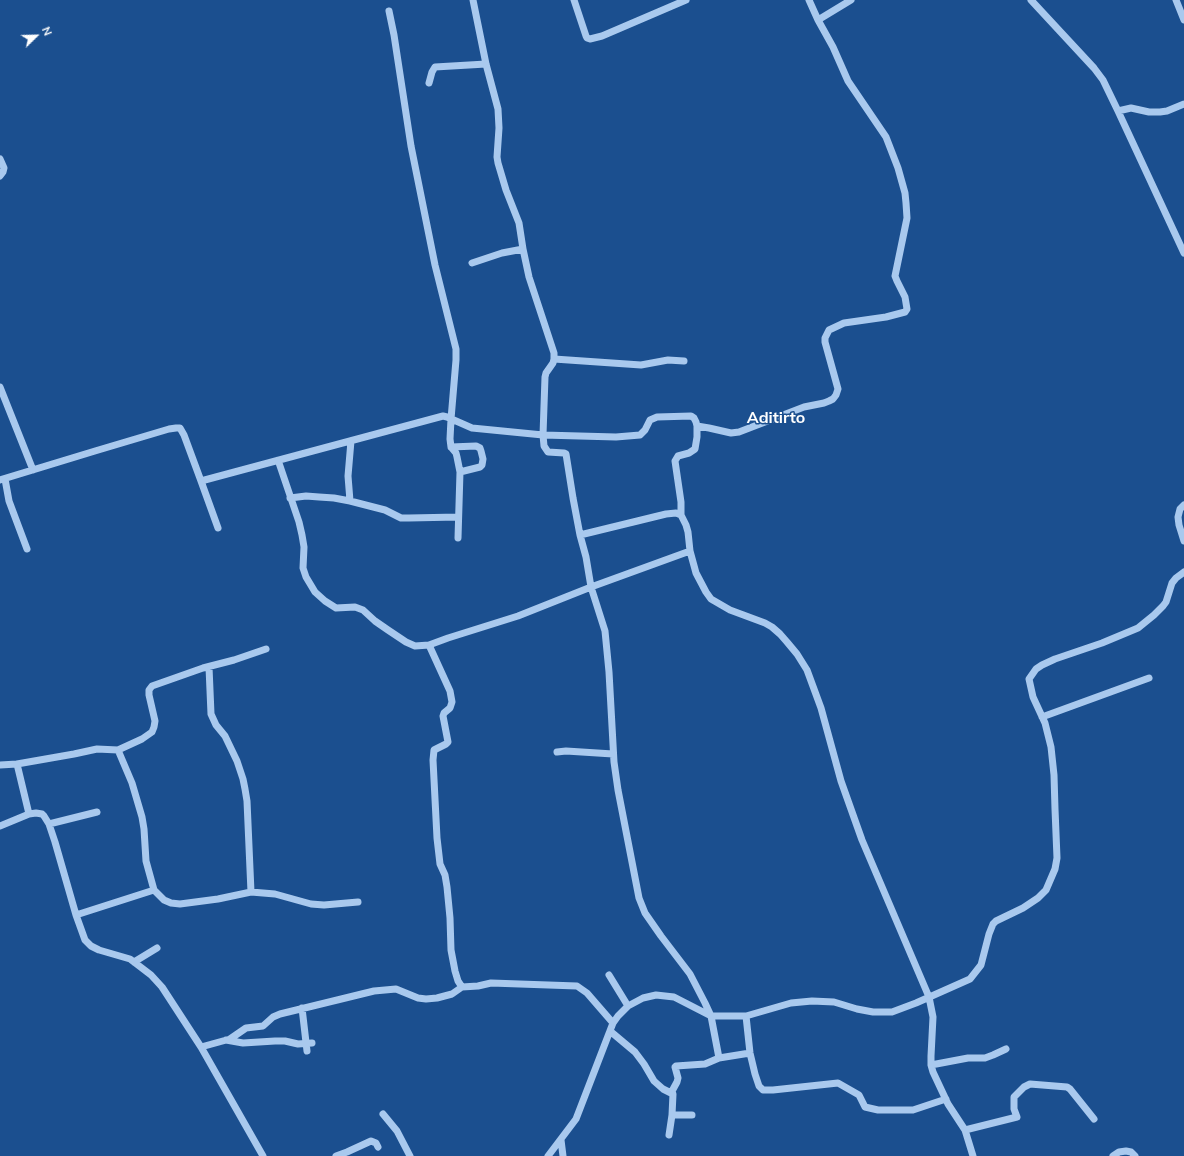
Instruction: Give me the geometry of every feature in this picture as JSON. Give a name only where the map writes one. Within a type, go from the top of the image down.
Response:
[{"type":"street","points":[[473,0],[486,64],[498,109],[499,128],[496,157],[506,190],[519,223],[531,286],[550,340],[554,359],[545,377],[544,446],[548,452],[564,453],[567,457],[573,498],[591,587],[605,631],[613,754],[618,790],[638,892],[643,908],[661,936],[690,974],[705,1003],[711,1016],[719,1058]]},
{"type":"street","points":[[574,0],[586,36],[590,39],[602,36],[686,0]]},
{"type":"street","points":[[697,426],[731,433],[739,432],[804,407],[829,401],[836,395],[838,389],[825,342],[825,338],[829,330],[844,323],[886,317],[905,312],[907,309],[904,297],[895,276],[907,218],[905,193],[898,168],[886,137],[848,81],[833,47],[809,0]]},
{"type":"street","points":[[818,20],[851,0]]},
{"type":"street","points":[[1030,0],[1094,68],[1103,80],[1184,252]]},
{"type":"street","points":[[1176,0],[1184,20]]},
{"type":"street","points":[[389,11],[411,146],[435,265],[456,349],[450,419],[450,439],[451,447],[456,453],[460,472],[458,538]]},
{"type":"street","points":[[429,83],[435,67],[486,64]]},
{"type":"street","points":[[1118,111],[1131,108],[1149,112],[1160,112],[1167,111],[1184,104]]},
{"type":"street","points":[[0,159],[4,170],[0,176]]},
{"type":"street","points":[[472,262],[523,249]]},
{"type":"street","points":[[554,359],[641,365],[668,360],[684,361]]},
{"type":"street","points":[[0,387],[33,470]]},
{"type":"street","points":[[201,481],[442,416],[472,428],[543,435],[616,437],[636,436],[643,433],[650,420],[653,418],[664,416],[691,416],[694,418],[697,426],[695,449],[692,452],[678,456],[675,461],[681,502],[681,515],[688,532],[690,551],[696,573],[711,599],[730,610],[772,627],[797,654],[807,670],[821,708],[841,781],[862,840],[929,997],[933,1023],[931,1056],[933,1072],[946,1099],[965,1130],[973,1156]]},
{"type":"street","points":[[27,549],[9,501],[3,480],[168,429],[176,428],[180,428],[184,435],[218,528]]},
{"type":"street","points":[[350,501],[348,476],[351,441]]},
{"type":"street","points":[[451,447],[476,446],[480,448],[483,459],[482,465],[480,467],[460,472]]},
{"type":"street","points":[[278,460],[299,522],[304,548],[303,568],[306,577],[315,592],[336,608],[355,607],[363,610],[375,621],[406,642],[415,646],[429,645],[518,616],[591,587],[690,551]]},
{"type":"street","points":[[290,498],[334,498],[385,510],[401,518],[458,517]]},
{"type":"street","points":[[1184,505],[1180,508],[1178,517],[1184,541]]},
{"type":"street","points":[[580,535],[662,515],[676,513],[681,515]]},
{"type":"street","points":[[548,1156],[576,1119],[613,1023],[628,1006],[648,996],[664,995],[674,997],[711,1016],[746,1016],[791,1003],[812,1001],[834,1002],[873,1012],[892,1012],[970,979],[981,965],[993,924],[1038,898],[1046,890],[1055,869],[1056,858],[1053,760],[1049,737],[1033,697],[1029,680],[1036,670],[1042,665],[1138,628],[1163,606],[1166,602],[1172,583],[1184,572]]},
{"type":"street","points":[[429,645],[450,691],[452,702],[450,708],[444,713],[443,716],[448,742],[434,750],[433,760],[437,838],[440,864],[448,887],[451,950],[456,975],[462,987]]},
{"type":"street","points":[[0,765],[17,764],[97,749],[118,750],[142,739],[152,732],[155,721],[149,690],[152,686],[266,649]]},
{"type":"street","points":[[210,667],[211,714],[237,761],[246,789],[251,892]]},
{"type":"street","points":[[1042,717],[1149,678]]},
{"type":"street","points":[[118,750],[132,783],[142,817],[146,862],[154,890],[164,900],[171,903],[183,904],[251,892],[275,894],[311,904],[324,905],[358,902]]},
{"type":"street","points":[[557,752],[566,751],[613,754]]},
{"type":"street","points":[[17,764],[28,814]]},
{"type":"street","points":[[0,826],[36,812],[44,816],[49,824],[60,857],[76,915],[85,940],[91,946],[99,950],[130,959],[151,975],[162,987],[201,1047],[263,1156]]},
{"type":"street","points":[[49,824],[97,812]]},
{"type":"street","points":[[76,915],[154,890]]},
{"type":"street","points":[[134,962],[157,948]]},
{"type":"street","points":[[609,975],[628,1006]]},
{"type":"street","points":[[201,1047],[226,1040],[235,1036],[246,1028],[265,1024],[273,1017],[278,1015],[374,991],[396,989],[418,998],[437,998],[452,994],[462,987],[491,983],[577,986],[587,993],[613,1023]]},
{"type":"street","points":[[226,1040],[243,1043],[280,1041],[309,1046],[302,1008]]},
{"type":"street","points":[[746,1016],[750,1053],[757,1082],[763,1090],[838,1083],[859,1095],[866,1109],[886,1110],[913,1110],[946,1099]]},
{"type":"street","points":[[610,1031],[635,1052],[654,1081],[663,1089],[672,1093]]},
{"type":"street","points":[[931,1065],[968,1058],[985,1058],[1006,1048]]},
{"type":"street","points":[[669,1135],[674,1096],[672,1093],[678,1078],[675,1067],[705,1064],[719,1058],[750,1053]]},
{"type":"street","points":[[965,1130],[1017,1117],[1014,1109],[1014,1098],[1024,1087],[1030,1084],[1067,1087],[1094,1119]]},
{"type":"street","points":[[383,1114],[397,1131],[410,1156]]},
{"type":"street","points":[[672,1115],[692,1115]]},
{"type":"street","points":[[561,1140],[563,1156]]},
{"type":"street","points":[[336,1156],[371,1141],[376,1143],[378,1147]]},
{"type":"street","points":[[1113,1156],[1119,1152],[1126,1151],[1131,1152],[1135,1156]]},
{"type":"district","name":"Aditirto","points":[[776,418]]}]
